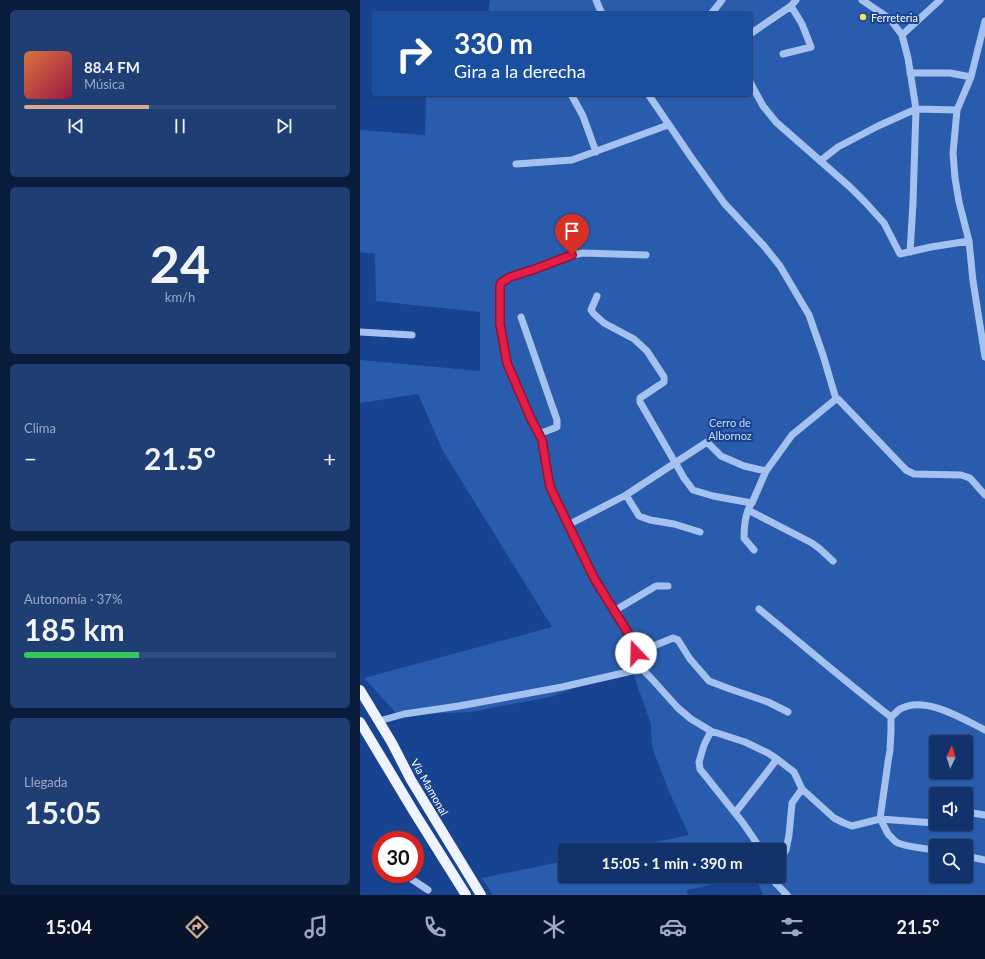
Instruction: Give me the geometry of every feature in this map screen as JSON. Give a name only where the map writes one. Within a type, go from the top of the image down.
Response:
[{"type":"main road","name":"Vía Mamonal","points":[[360,690],[392,743],[411,780],[481,895]]},
{"type":"main road","points":[[360,722],[466,895]]},
{"type":"street","points":[[596,0],[601,12]]},
{"type":"street","points":[[713,12],[722,0]]},
{"type":"street","points":[[752,33],[791,6],[796,0]]},
{"type":"street","points":[[862,0],[890,19],[902,35],[908,58],[916,109],[910,252]]},
{"type":"street","points":[[902,35],[940,0]]},
{"type":"street","points":[[783,54],[811,47],[802,24],[791,6]]},
{"type":"street","points":[[985,22],[971,77],[957,110],[953,154],[958,202],[969,241],[973,280],[982,323],[985,357]]},
{"type":"street","points":[[910,74],[950,73],[971,77]]},
{"type":"street","points":[[752,86],[763,106],[776,122],[855,192],[884,223],[899,253],[901,254],[931,247],[969,241]]},
{"type":"street","points":[[572,96],[583,116],[596,152]]},
{"type":"street","points":[[649,96],[668,125],[724,203],[764,246],[783,272],[809,315],[836,399],[838,399],[906,470],[914,474],[961,475],[970,478],[985,494]]},
{"type":"street","points":[[820,161],[838,147],[878,126],[916,109],[957,110]]},
{"type":"street","points":[[516,164],[572,160],[668,125]]},
{"type":"street","points":[[646,255],[583,253],[572,255],[510,277],[501,283],[500,286],[500,324],[507,363],[531,419],[542,440],[551,489],[594,578],[635,645],[638,665],[652,678],[678,708],[691,719],[711,731],[745,742],[777,759],[794,772],[802,789],[834,818],[844,823],[852,826],[880,819],[929,823]]},
{"type":"street","points":[[597,296],[591,310],[594,314],[604,323],[634,339],[647,351],[664,377],[664,382],[640,398],[640,402],[684,478],[693,490],[713,496],[752,503]]},
{"type":"street","points":[[521,317],[557,420],[557,426],[539,434]]},
{"type":"street","points":[[360,332],[412,335]]},
{"type":"street","points":[[754,550],[744,538],[745,525],[748,510],[766,471],[792,435],[836,399]]},
{"type":"street","points":[[568,525],[626,495],[708,442],[721,456],[744,466],[766,471]]},
{"type":"street","points":[[626,495],[639,516],[700,532]]},
{"type":"street","points":[[748,510],[812,543],[833,561]]},
{"type":"street","points":[[614,611],[656,586],[668,586]]},
{"type":"street","points":[[759,609],[891,718],[892,731],[890,750],[880,819],[885,825],[890,836],[896,842],[929,849]]},
{"type":"street","points":[[636,653],[673,638],[678,640],[690,659],[709,681],[768,702],[788,712]]},
{"type":"street","points":[[379,721],[404,714],[459,706],[562,687],[641,669]]},
{"type":"street","points":[[891,718],[904,708],[911,705],[920,705],[935,707],[946,711],[985,730]]},
{"type":"street","points":[[711,731],[698,762],[700,769],[735,813],[756,843]]},
{"type":"street","points":[[735,813],[777,759]]},
{"type":"street","points":[[786,850],[792,803],[802,789]]},
{"type":"street","points":[[973,813],[985,815]]},
{"type":"street","points":[[973,857],[985,860]]},
{"type":"street","points":[[418,883],[428,890]]},
{"type":"street","points":[[776,883],[787,895]]},
{"type":"green space","name":"Cerro de Albornoz","points":[[490,0],[985,0],[985,895],[763,895],[758,883],[786,883],[786,843],[651,843],[689,835],[668,789],[652,747],[651,724],[631,668],[550,697],[470,712],[398,715],[364,678],[552,627],[443,451],[418,394],[360,403],[360,360],[480,371],[480,312],[376,301],[375,254],[360,252],[360,130],[425,135],[426,96],[752,96],[752,12],[488,12]]},
{"type":"green space","points":[[558,862],[558,883],[718,883],[687,890],[688,895],[493,895],[482,878]]},
{"type":"place","name":"Ferreteria","points":[[863,17]]},
{"type":"route","points":[[572,255],[510,277],[501,283],[500,324],[507,363],[534,426],[542,440],[551,489],[594,578],[635,645],[636,653]]}]
